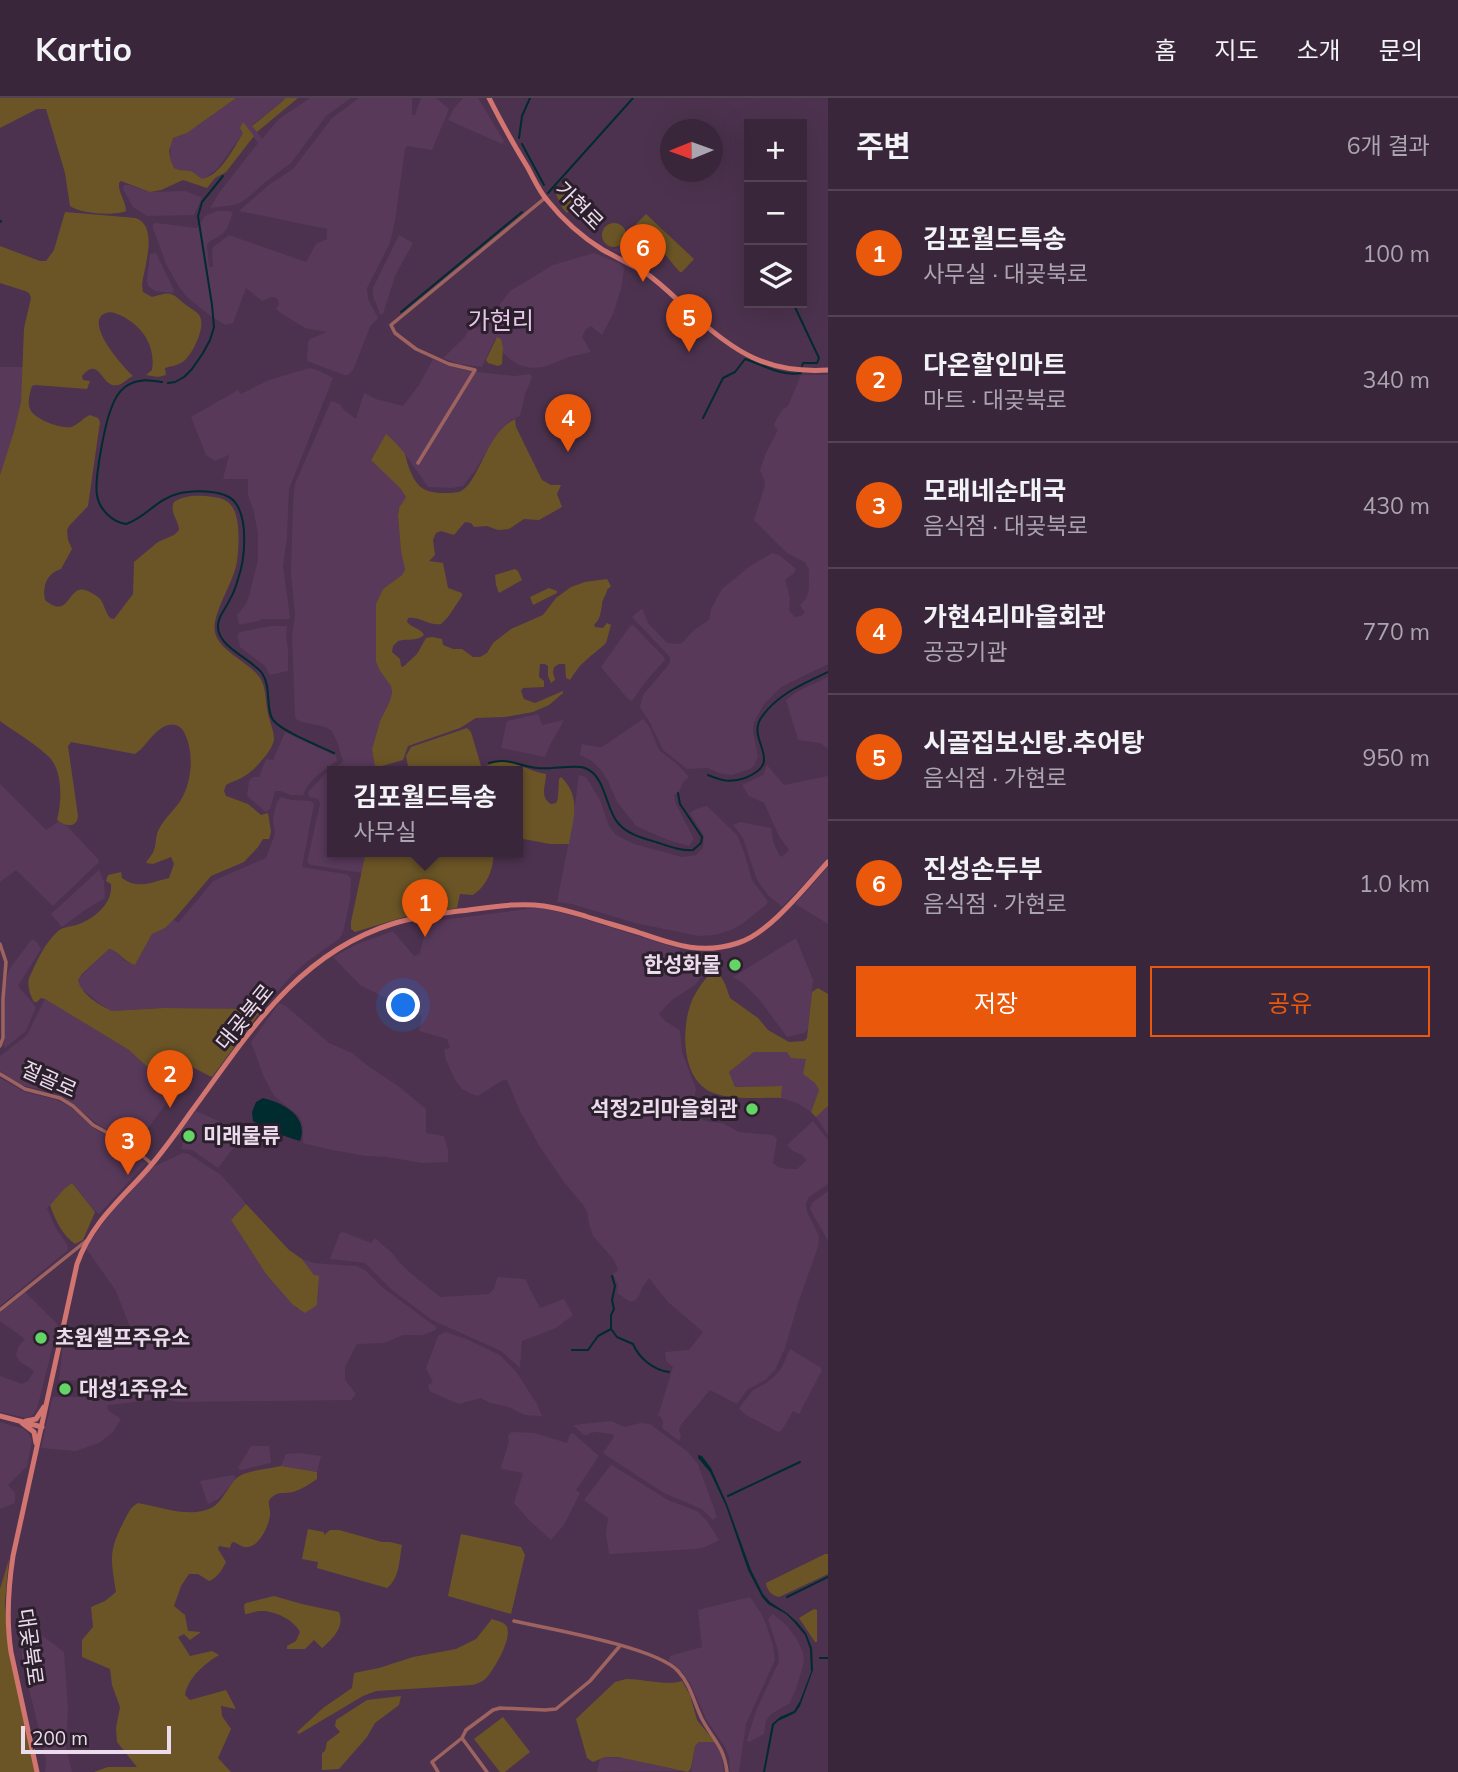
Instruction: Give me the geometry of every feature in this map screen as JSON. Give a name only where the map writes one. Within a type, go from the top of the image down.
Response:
[{"type":"street","name":"가현로","points":[[489,98],[545,198],[579,232],[605,251],[661,284],[709,329],[740,352],[784,368],[828,370]]},
{"type":"street","points":[[418,463],[475,370],[449,364],[416,349],[395,333],[391,325],[545,198]]},
{"type":"street","name":"대곶북로","points":[[37,1772],[8,1632],[9,1579],[77,1264],[87,1240],[105,1214],[152,1164],[247,1036],[285,991],[336,949],[392,923],[420,917],[527,905],[557,908],[680,946],[708,949],[723,947],[747,940],[768,925],[828,863]]},
{"type":"street","name":"절골로","points":[[0,944],[6,962],[3,1038],[0,1046]]},
{"type":"street","name":"절골로","points":[[0,1074],[24,1089],[67,1102],[93,1125],[128,1144],[152,1164]]},
{"type":"street","points":[[0,1310],[87,1240]]},
{"type":"street","points":[[20,1422],[36,1419],[47,1401]]},
{"type":"street","points":[[0,1416],[42,1427]]},
{"type":"street","points":[[20,1422],[34,1432],[37,1448]]},
{"type":"street","points":[[514,1621],[620,1646],[668,1663],[682,1676],[692,1692],[703,1720],[723,1752],[727,1772]]},
{"type":"street","points":[[438,1772],[432,1762],[496,1708],[556,1709],[590,1681],[620,1646]]},
{"type":"street","points":[[462,1738],[487,1772]]},
{"type":"shaded area","points":[[0,98],[236,98],[187,133],[173,138],[169,151],[174,168],[191,171],[202,179],[209,177],[226,160],[243,133],[240,128],[243,122],[254,136],[226,172],[215,178],[207,188],[183,180],[150,192],[121,181],[119,187],[126,211],[89,212],[70,206],[65,173],[46,109],[37,109],[0,128]]},
{"type":"shaded area","points":[[236,98],[285,98],[252,125],[262,139],[279,119],[310,98],[351,98],[326,116],[291,163],[251,195],[234,205],[210,208],[258,143],[248,129],[218,168],[204,179],[199,179],[191,171],[174,168],[170,146],[173,138],[187,133]]},
{"type":"shaded area","points":[[285,98],[298,98],[257,132],[252,126]]},
{"type":"shaded area","points":[[359,98],[412,98],[412,115],[415,115],[421,98],[436,98],[449,109],[432,150],[407,146],[405,149],[390,243],[367,288],[368,299],[378,318],[370,327],[353,370],[344,375],[307,361],[310,339],[327,332],[305,328],[284,315],[276,309],[279,304],[277,298],[262,301],[246,288],[233,323],[225,325],[208,314],[179,287],[166,264],[153,224],[197,228],[205,216],[217,211],[233,212],[227,229],[207,245],[209,267],[213,267],[212,248],[229,235],[306,262],[316,244],[327,239],[327,229],[239,211],[270,184],[293,169],[332,118]]},
{"type":"shaded area","points":[[463,98],[478,98],[504,141],[502,144],[448,120]]},
{"type":"shaded area","points":[[566,182],[580,197],[567,213],[556,194]]},
{"type":"shaded area","points":[[124,185],[150,192],[185,191],[201,197],[201,200],[194,215],[147,216],[133,207],[123,189]]},
{"type":"shaded area","points":[[65,212],[136,218],[143,223],[149,238],[143,292],[152,297],[168,293],[174,295],[198,314],[201,325],[198,339],[188,356],[181,363],[165,368],[166,375],[158,377],[146,375],[152,370],[153,361],[150,345],[141,331],[122,316],[106,313],[100,318],[102,334],[114,355],[133,376],[120,384],[112,385],[93,369],[82,376],[83,380],[90,381],[87,389],[32,386],[29,406],[32,413],[42,420],[71,427],[90,415],[98,418],[100,422],[88,506],[67,530],[72,549],[61,569],[47,581],[45,600],[53,606],[60,606],[81,589],[98,597],[108,616],[114,619],[133,594],[134,562],[158,542],[179,530],[173,510],[174,502],[197,496],[225,500],[236,515],[237,561],[216,616],[215,632],[221,644],[251,668],[262,681],[274,735],[271,747],[260,762],[246,775],[226,785],[224,791],[226,796],[248,804],[261,815],[268,813],[271,832],[269,839],[263,839],[244,862],[211,876],[165,928],[152,934],[135,965],[109,949],[78,980],[87,995],[112,1011],[164,1008],[260,1009],[212,1077],[183,1066],[176,1073],[178,1083],[173,1087],[168,1086],[129,1050],[45,999],[34,1002],[29,987],[29,978],[35,965],[53,936],[60,929],[79,924],[102,909],[111,891],[111,884],[106,881],[108,875],[121,872],[122,878],[134,884],[169,878],[174,864],[171,857],[153,864],[146,863],[153,852],[159,829],[180,802],[191,766],[188,741],[180,728],[174,725],[158,730],[135,754],[71,742],[68,746],[78,816],[73,825],[66,825],[57,820],[60,787],[54,763],[38,747],[0,721],[0,475],[21,402],[24,328],[31,298],[25,291],[0,283],[0,246],[46,261],[54,250]]},
{"type":"shaded area","points":[[646,214],[694,259],[682,272],[655,245],[630,233]]},
{"type":"shaded area","points":[[614,223],[622,227],[626,235],[622,243],[614,247],[606,243],[602,235],[606,227]]},
{"type":"shaded area","points":[[399,235],[413,243],[395,276],[383,314],[380,314],[373,288]]},
{"type":"shaded area","points":[[639,242],[648,244],[653,249],[640,266],[613,250],[621,246]]},
{"type":"shaded area","points":[[156,253],[173,293],[155,291],[148,286],[150,254]]},
{"type":"shaded area","points":[[594,253],[619,263],[624,270],[613,314],[602,335],[591,326],[582,337],[591,352],[544,367],[531,368],[511,360],[503,353],[503,348],[495,339],[482,367],[459,364],[443,358],[468,331],[484,325],[510,291],[553,265]]},
{"type":"shaded area","points":[[497,337],[501,339],[503,348],[502,364],[498,366],[486,360]]},
{"type":"shaded area","points":[[433,359],[469,371],[514,376],[530,374],[532,378],[520,416],[501,429],[463,486],[428,487],[405,454],[386,435],[371,459],[406,497],[398,511],[405,570],[383,589],[376,604],[376,662],[391,686],[392,696],[380,721],[372,748],[374,766],[337,766],[343,762],[332,731],[326,727],[302,722],[295,716],[292,637],[295,614],[291,574],[295,484],[331,401],[340,404],[356,419],[364,393],[403,406],[419,385]]},
{"type":"shaded area","points":[[0,367],[23,367],[21,402],[0,475]]},
{"type":"shaded area","points":[[310,368],[333,378],[289,489],[283,566],[290,617],[261,619],[239,625],[237,615],[246,604],[258,560],[258,533],[248,495],[248,479],[223,479],[229,455],[215,461],[206,455],[191,417],[238,390],[241,394],[269,380]]},
{"type":"shaded area","points":[[801,375],[828,375],[828,664],[781,687],[764,704],[754,722],[758,757],[750,769],[732,775],[707,768],[687,769],[663,750],[640,707],[643,695],[670,663],[670,659],[632,617],[643,610],[648,623],[667,643],[681,644],[694,630],[709,620],[711,609],[722,589],[750,566],[772,553],[779,555],[796,569],[785,580],[790,597],[789,611],[795,617],[805,613],[800,605],[806,599],[809,589],[809,570],[805,562],[787,553],[754,520],[765,482],[760,470],[778,430],[774,424],[782,410],[788,406]]},
{"type":"shaded area","points":[[515,419],[516,427],[542,480],[551,485],[561,485],[557,494],[562,507],[539,520],[524,519],[509,529],[474,527],[465,522],[454,535],[441,531],[436,533],[433,540],[435,555],[429,561],[443,563],[448,588],[462,593],[462,596],[441,624],[408,618],[407,622],[424,635],[398,641],[392,652],[400,659],[403,667],[417,654],[426,638],[432,637],[442,639],[443,645],[462,649],[473,657],[480,657],[511,629],[543,615],[556,598],[571,587],[607,579],[611,586],[594,625],[603,628],[607,623],[611,625],[606,643],[582,664],[570,680],[566,678],[565,664],[554,667],[555,680],[551,683],[548,666],[540,664],[539,677],[544,681],[544,687],[523,688],[521,691],[524,699],[535,703],[563,691],[549,705],[533,712],[505,717],[476,718],[460,728],[408,746],[403,760],[375,766],[372,749],[392,693],[391,686],[376,662],[376,604],[383,589],[405,570],[398,516],[399,508],[406,497],[371,460],[386,434],[405,454],[411,472],[420,486],[435,493],[459,492],[472,479],[490,446],[505,426]]},
{"type":"shaded area","points":[[515,569],[522,580],[499,593],[495,575]]},
{"type":"shaded area","points":[[549,588],[557,593],[533,605],[530,597]]},
{"type":"shaded area","points":[[633,625],[665,660],[632,701],[601,667]]},
{"type":"shaded area","points":[[287,626],[288,671],[270,675],[265,666],[240,647],[237,635],[240,632]]},
{"type":"shaded area","points":[[828,677],[828,749],[820,743],[798,740],[786,700],[798,691]]},
{"type":"shaded area","points":[[538,714],[542,725],[564,720],[545,757],[501,748],[507,721]]},
{"type":"shaded area","points":[[643,719],[649,726],[659,750],[689,777],[674,795],[694,839],[689,846],[636,826],[617,802],[601,770],[580,755],[582,744],[602,747]]},
{"type":"shaded area","points":[[467,728],[471,732],[481,766],[408,766],[406,756],[411,747]]},
{"type":"shaded area","points":[[285,732],[336,756],[337,761],[315,777],[303,795],[275,791],[270,809],[266,812],[247,796],[249,781],[253,777],[259,777],[266,759],[273,760]]},
{"type":"shaded area","points":[[504,761],[521,766],[486,766]]},
{"type":"shaded area","points":[[767,765],[784,785],[828,776],[828,859],[783,906],[768,895],[757,880],[743,838],[733,825],[740,822],[771,828],[779,855],[782,857],[789,850],[779,836],[764,803],[749,796],[742,785],[763,775]]},
{"type":"shaded area","points":[[523,767],[546,774],[544,794],[551,804],[556,803],[558,798],[561,777],[572,792],[574,817],[569,844],[523,839]]},
{"type":"shaded area","points":[[327,773],[327,857],[365,857],[362,873],[311,865],[307,862],[320,804],[318,799],[309,797],[308,792]]},
{"type":"shaded area","points":[[579,775],[586,777],[616,835],[634,844],[682,857],[696,855],[703,848],[704,836],[690,813],[707,806],[737,835],[752,880],[768,902],[766,905],[731,930],[699,936],[635,923],[557,902]]},
{"type":"shaded area","points":[[0,784],[46,830],[58,822],[66,825],[99,860],[53,906],[16,870],[0,882]]},
{"type":"shaded area","points":[[281,797],[310,801],[314,804],[302,867],[344,874],[351,879],[350,900],[340,938],[291,976],[261,1011],[164,1008],[112,1011],[82,989],[78,983],[79,978],[109,949],[135,965],[152,934],[165,928],[173,919],[178,923],[213,881],[266,858],[275,834],[273,819]]},
{"type":"shaded area","points":[[365,857],[493,857],[486,881],[473,895],[460,894],[457,908],[404,917],[355,932],[351,929]]},
{"type":"shaded area","points":[[828,867],[828,924],[795,904]]},
{"type":"shaded area","points":[[99,870],[104,882],[105,898],[62,927],[51,914]]},
{"type":"shaded area","points":[[534,908],[577,917],[680,949],[682,956],[705,972],[695,985],[672,1000],[659,1014],[680,1030],[682,1052],[696,1089],[691,1116],[723,1123],[739,1132],[773,1135],[777,1139],[773,1163],[787,1169],[797,1169],[807,1160],[787,1145],[813,1121],[828,1140],[828,1184],[808,1198],[806,1204],[819,1236],[818,1247],[785,1348],[775,1370],[765,1380],[747,1390],[737,1404],[710,1390],[680,1426],[679,1441],[662,1428],[663,1422],[658,1416],[673,1367],[666,1361],[665,1352],[689,1350],[703,1332],[668,1302],[649,1278],[634,1301],[629,1301],[617,1293],[618,1285],[613,1274],[618,1270],[614,1260],[593,1236],[584,1206],[540,1147],[507,1080],[478,1096],[462,1089],[446,1060],[444,1050],[450,1048],[447,1039],[419,1031],[422,1016],[360,985],[333,957],[357,944],[393,931],[414,956],[420,954],[427,922]]},
{"type":"shaded area","points":[[796,938],[813,980],[808,1029],[804,1033],[787,1037],[759,999],[733,977]]},
{"type":"shaded area","points":[[32,939],[41,949],[18,986],[36,1007],[26,1031],[5,1048],[5,989],[8,973]]},
{"type":"shaded area","points":[[681,955],[707,956],[710,963],[705,972]]},
{"type":"shaded area","points":[[712,971],[719,973],[730,998],[758,1018],[768,1030],[789,1042],[804,1041],[807,1038],[812,992],[818,988],[828,994],[828,1106],[816,1117],[811,1112],[819,1090],[815,1083],[803,1074],[806,1059],[791,1058],[787,1052],[754,1052],[729,1072],[735,1087],[782,1086],[781,1098],[737,1098],[720,1095],[701,1085],[693,1075],[686,1050],[686,1022],[693,998]]},
{"type":"shaded area","points":[[45,999],[129,1050],[174,1093],[135,1146],[97,1124],[65,1098],[21,1085],[0,1071],[0,1056],[27,1035]]},
{"type":"shaded area","points":[[279,1003],[329,1043],[352,1053],[426,1109],[426,1133],[444,1136],[448,1162],[422,1163],[366,1156],[303,1143],[303,1126],[299,1116],[274,1096],[251,1042]]},
{"type":"shaded area","points":[[754,1052],[788,1052],[806,1059],[811,1079],[819,1090],[811,1112],[797,1103],[781,1098],[782,1086],[735,1087],[729,1072]]},
{"type":"shaded area","points":[[0,1078],[25,1092],[57,1100],[71,1107],[96,1130],[125,1145],[146,1163],[99,1214],[72,1183],[64,1189],[47,1208],[68,1250],[0,1306]]},
{"type":"shaded area","points":[[263,1098],[286,1107],[298,1118],[302,1132],[300,1141],[253,1121],[252,1112],[256,1102]]},
{"type":"shaded area","points":[[828,1106],[828,1135],[816,1117]]},
{"type":"shaded area","points":[[196,1111],[236,1129],[238,1134],[238,1142],[218,1168],[192,1150],[181,1149],[184,1139],[178,1135]]},
{"type":"shaded area","points":[[183,1153],[189,1154],[221,1175],[246,1204],[231,1220],[266,1274],[297,1309],[317,1305],[318,1297],[319,1277],[314,1275],[302,1259],[314,1263],[356,1266],[365,1270],[382,1287],[436,1327],[436,1330],[423,1335],[403,1335],[384,1343],[357,1344],[345,1367],[345,1380],[356,1394],[351,1400],[180,1402],[162,1399],[109,1405],[109,1411],[121,1419],[113,1432],[99,1443],[76,1451],[41,1448],[52,1399],[89,1397],[88,1381],[59,1380],[63,1343],[76,1342],[86,1347],[102,1346],[113,1337],[129,1344],[129,1325],[116,1291],[86,1248],[107,1217],[153,1167]]},
{"type":"shaded area","points":[[72,1183],[95,1212],[83,1240],[75,1244],[63,1231],[50,1205]]},
{"type":"shaded area","points":[[828,1191],[828,1241],[810,1209],[812,1203]]},
{"type":"shaded area","points":[[246,1204],[289,1250],[302,1259],[314,1275],[319,1276],[317,1305],[305,1313],[293,1305],[266,1274],[231,1220]]},
{"type":"shaded area","points":[[340,1233],[371,1243],[375,1238],[409,1272],[440,1297],[489,1294],[499,1277],[525,1279],[540,1308],[564,1299],[573,1315],[556,1328],[522,1341],[520,1368],[501,1351],[432,1320],[392,1290],[365,1263],[330,1259]]},
{"type":"shaded area","points":[[25,1292],[58,1325],[37,1409],[32,1416],[26,1418],[0,1412],[0,1376],[22,1384],[28,1381],[34,1371],[19,1361],[16,1355],[18,1347],[25,1339],[0,1321],[0,1313]]},
{"type":"shaded area","points":[[445,1332],[500,1355],[517,1373],[542,1416],[524,1415],[481,1398],[459,1404],[429,1391],[428,1385],[433,1382],[426,1368],[438,1336]]},
{"type":"shaded area","points":[[790,1349],[822,1370],[799,1414],[793,1411],[778,1432],[746,1415],[739,1408],[753,1390],[777,1374]]},
{"type":"shaded area","points":[[611,1421],[625,1427],[640,1423],[650,1424],[688,1452],[698,1464],[717,1517],[713,1520],[702,1509],[664,1493],[603,1453],[614,1437],[613,1434],[595,1432],[584,1435],[573,1425]]},
{"type":"shaded area","points":[[0,1422],[24,1429],[32,1441],[27,1466],[8,1485],[15,1493],[15,1503],[0,1509]]},
{"type":"shaded area","points":[[512,1432],[534,1433],[567,1443],[573,1433],[599,1456],[576,1490],[580,1493],[564,1525],[551,1540],[514,1503],[523,1473],[501,1467],[509,1442],[508,1435]]},
{"type":"shaded area","points":[[251,1446],[269,1446],[271,1463],[242,1470],[238,1468]]},
{"type":"shaded area","points":[[286,1454],[321,1456],[317,1472],[281,1466]]},
{"type":"shaded area","points":[[698,1455],[702,1456],[711,1468],[763,1594],[797,1622],[806,1633],[812,1648],[813,1670],[800,1706],[795,1713],[774,1725],[765,1772],[772,1724],[794,1711],[800,1701],[811,1672],[810,1649],[805,1635],[794,1622],[762,1597],[748,1570],[726,1506],[710,1472]]},
{"type":"shaded area","points":[[612,1465],[668,1500],[697,1511],[719,1540],[695,1549],[609,1554],[606,1534],[608,1518],[584,1500]]},
{"type":"shaded area","points":[[281,1466],[317,1472],[317,1479],[296,1491],[272,1497],[269,1502],[269,1522],[257,1543],[248,1547],[233,1542],[230,1548],[219,1546],[218,1549],[226,1562],[219,1573],[209,1581],[198,1574],[189,1574],[181,1586],[174,1606],[185,1615],[188,1631],[201,1632],[190,1640],[184,1634],[178,1637],[190,1656],[212,1651],[219,1655],[197,1672],[185,1695],[190,1700],[226,1690],[236,1709],[221,1706],[222,1716],[231,1729],[218,1758],[231,1772],[94,1772],[108,1767],[137,1767],[117,1742],[116,1728],[120,1707],[112,1685],[110,1669],[82,1657],[82,1640],[93,1627],[91,1607],[116,1592],[113,1548],[130,1511],[138,1503],[176,1511],[205,1510],[217,1504],[238,1477]]},
{"type":"shaded area","points":[[233,1475],[236,1478],[224,1493],[208,1504],[200,1481]]},
{"type":"shaded area","points":[[308,1529],[324,1532],[324,1535],[330,1530],[339,1530],[402,1545],[398,1568],[391,1584],[387,1588],[317,1568],[318,1562],[302,1559]]},
{"type":"shaded area","points":[[461,1534],[521,1547],[525,1555],[511,1614],[448,1596]]},
{"type":"shaded area","points":[[828,1554],[828,1574],[779,1597],[768,1590],[766,1583]]},
{"type":"shaded area","points":[[9,1559],[5,1601],[7,1638],[37,1772],[0,1772],[0,1589]]},
{"type":"shaded area","points":[[274,1596],[339,1612],[337,1632],[322,1648],[314,1640],[305,1649],[287,1649],[287,1646],[296,1641],[300,1632],[293,1623],[278,1614],[266,1611],[245,1614],[246,1603]]},
{"type":"shaded area","points":[[750,1597],[766,1624],[775,1660],[746,1724],[739,1772],[730,1772],[725,1747],[707,1721],[691,1685],[683,1673],[669,1661],[670,1656],[702,1647],[698,1610]]},
{"type":"shaded area","points":[[814,1609],[817,1610],[817,1642],[799,1618]]},
{"type":"shaded area","points":[[773,1614],[796,1638],[803,1652],[804,1662],[790,1703],[771,1714],[766,1721],[764,1734],[749,1742],[747,1741],[756,1711],[779,1661],[768,1619]]},
{"type":"shaded area","points":[[492,1619],[506,1625],[507,1638],[495,1666],[481,1682],[473,1685],[376,1691],[299,1734],[297,1732],[323,1708],[352,1688],[354,1673],[456,1649],[476,1639]]},
{"type":"shaded area","points":[[24,1622],[64,1652],[68,1708],[66,1747],[72,1772],[45,1772],[46,1760],[22,1659]]},
{"type":"shaded area","points":[[626,1679],[662,1683],[682,1681],[690,1695],[697,1720],[715,1742],[699,1742],[695,1746],[688,1772],[618,1757],[605,1757],[593,1762],[587,1758],[576,1719],[615,1682]]},
{"type":"shaded area","points":[[401,1696],[399,1705],[375,1723],[367,1737],[339,1769],[322,1770],[322,1753],[327,1742],[340,1732],[335,1726],[336,1720],[367,1700]]},
{"type":"shaded area","points":[[503,1717],[530,1752],[505,1772],[500,1772],[474,1739]]},
{"type":"shaded area","points":[[699,1742],[715,1742],[721,1753],[724,1772],[691,1772],[695,1746]]},
{"type":"shaded area","points":[[624,1758],[681,1771],[597,1772],[600,1759]]},
{"type":"waterway","points":[[519,138],[522,116],[530,98]]},
{"type":"waterway","points":[[548,193],[633,98]]},
{"type":"waterway","points":[[522,144],[544,185]]},
{"type":"waterway","points":[[168,383],[184,377],[192,369],[210,340],[214,327],[198,216],[202,202],[223,176]]},
{"type":"waterway","points":[[401,312],[522,212]]},
{"type":"waterway","points":[[795,308],[819,358],[817,363],[803,363],[802,366]]},
{"type":"waterway","points":[[703,418],[723,378],[735,372],[745,359],[780,372],[801,373]]},
{"type":"waterway","points":[[162,382],[134,382],[123,389],[115,399],[106,427],[99,465],[96,488],[100,505],[111,518],[126,524],[170,496],[183,493],[215,492],[234,501],[242,518],[244,550],[235,589],[219,620],[220,635],[229,647],[262,673],[267,685],[269,710],[273,720],[293,734],[334,753]]},
{"type":"waterway","points":[[708,775],[731,781],[757,772],[763,765],[764,758],[758,735],[761,718],[782,696],[828,672]]},
{"type":"waterway","points":[[489,763],[502,761],[537,768],[585,768],[597,778],[614,817],[626,830],[670,847],[693,850],[701,843],[702,837],[680,804],[678,793]]},
{"type":"waterway","points":[[611,1329],[615,1286],[612,1276]]},
{"type":"waterway","points":[[572,1350],[588,1350],[598,1336],[611,1329],[617,1337],[633,1344],[647,1362],[657,1369],[669,1372]]},
{"type":"waterway","points":[[728,1496],[800,1462]]},
{"type":"waterway","points":[[787,1597],[828,1577]]},
{"type":"waterway","points":[[820,1658],[828,1658]]},
{"type":"place","name":"진성손두부","points":[[643,282]]},
{"type":"place","name":"시골집보신탕.추어탕","points":[[689,352]]},
{"type":"place","name":"가현4리마을회관","points":[[568,452]]},
{"type":"place","name":"김포월드특송","points":[[425,937]]},
{"type":"place","name":"한성화물","points":[[735,965]]},
{"type":"place","name":"다온할인마트","points":[[170,1108]]},
{"type":"place","name":"석정2리마을회관","points":[[752,1109]]},
{"type":"place","name":"미래물류","points":[[189,1136]]},
{"type":"place","name":"모래네순대국","points":[[128,1175]]},
{"type":"place","name":"초원셀프주유소","points":[[41,1338]]},
{"type":"place","name":"대성1주유소","points":[[65,1389]]},
{"type":"district","name":"가현리","points":[[501,321]]}]
